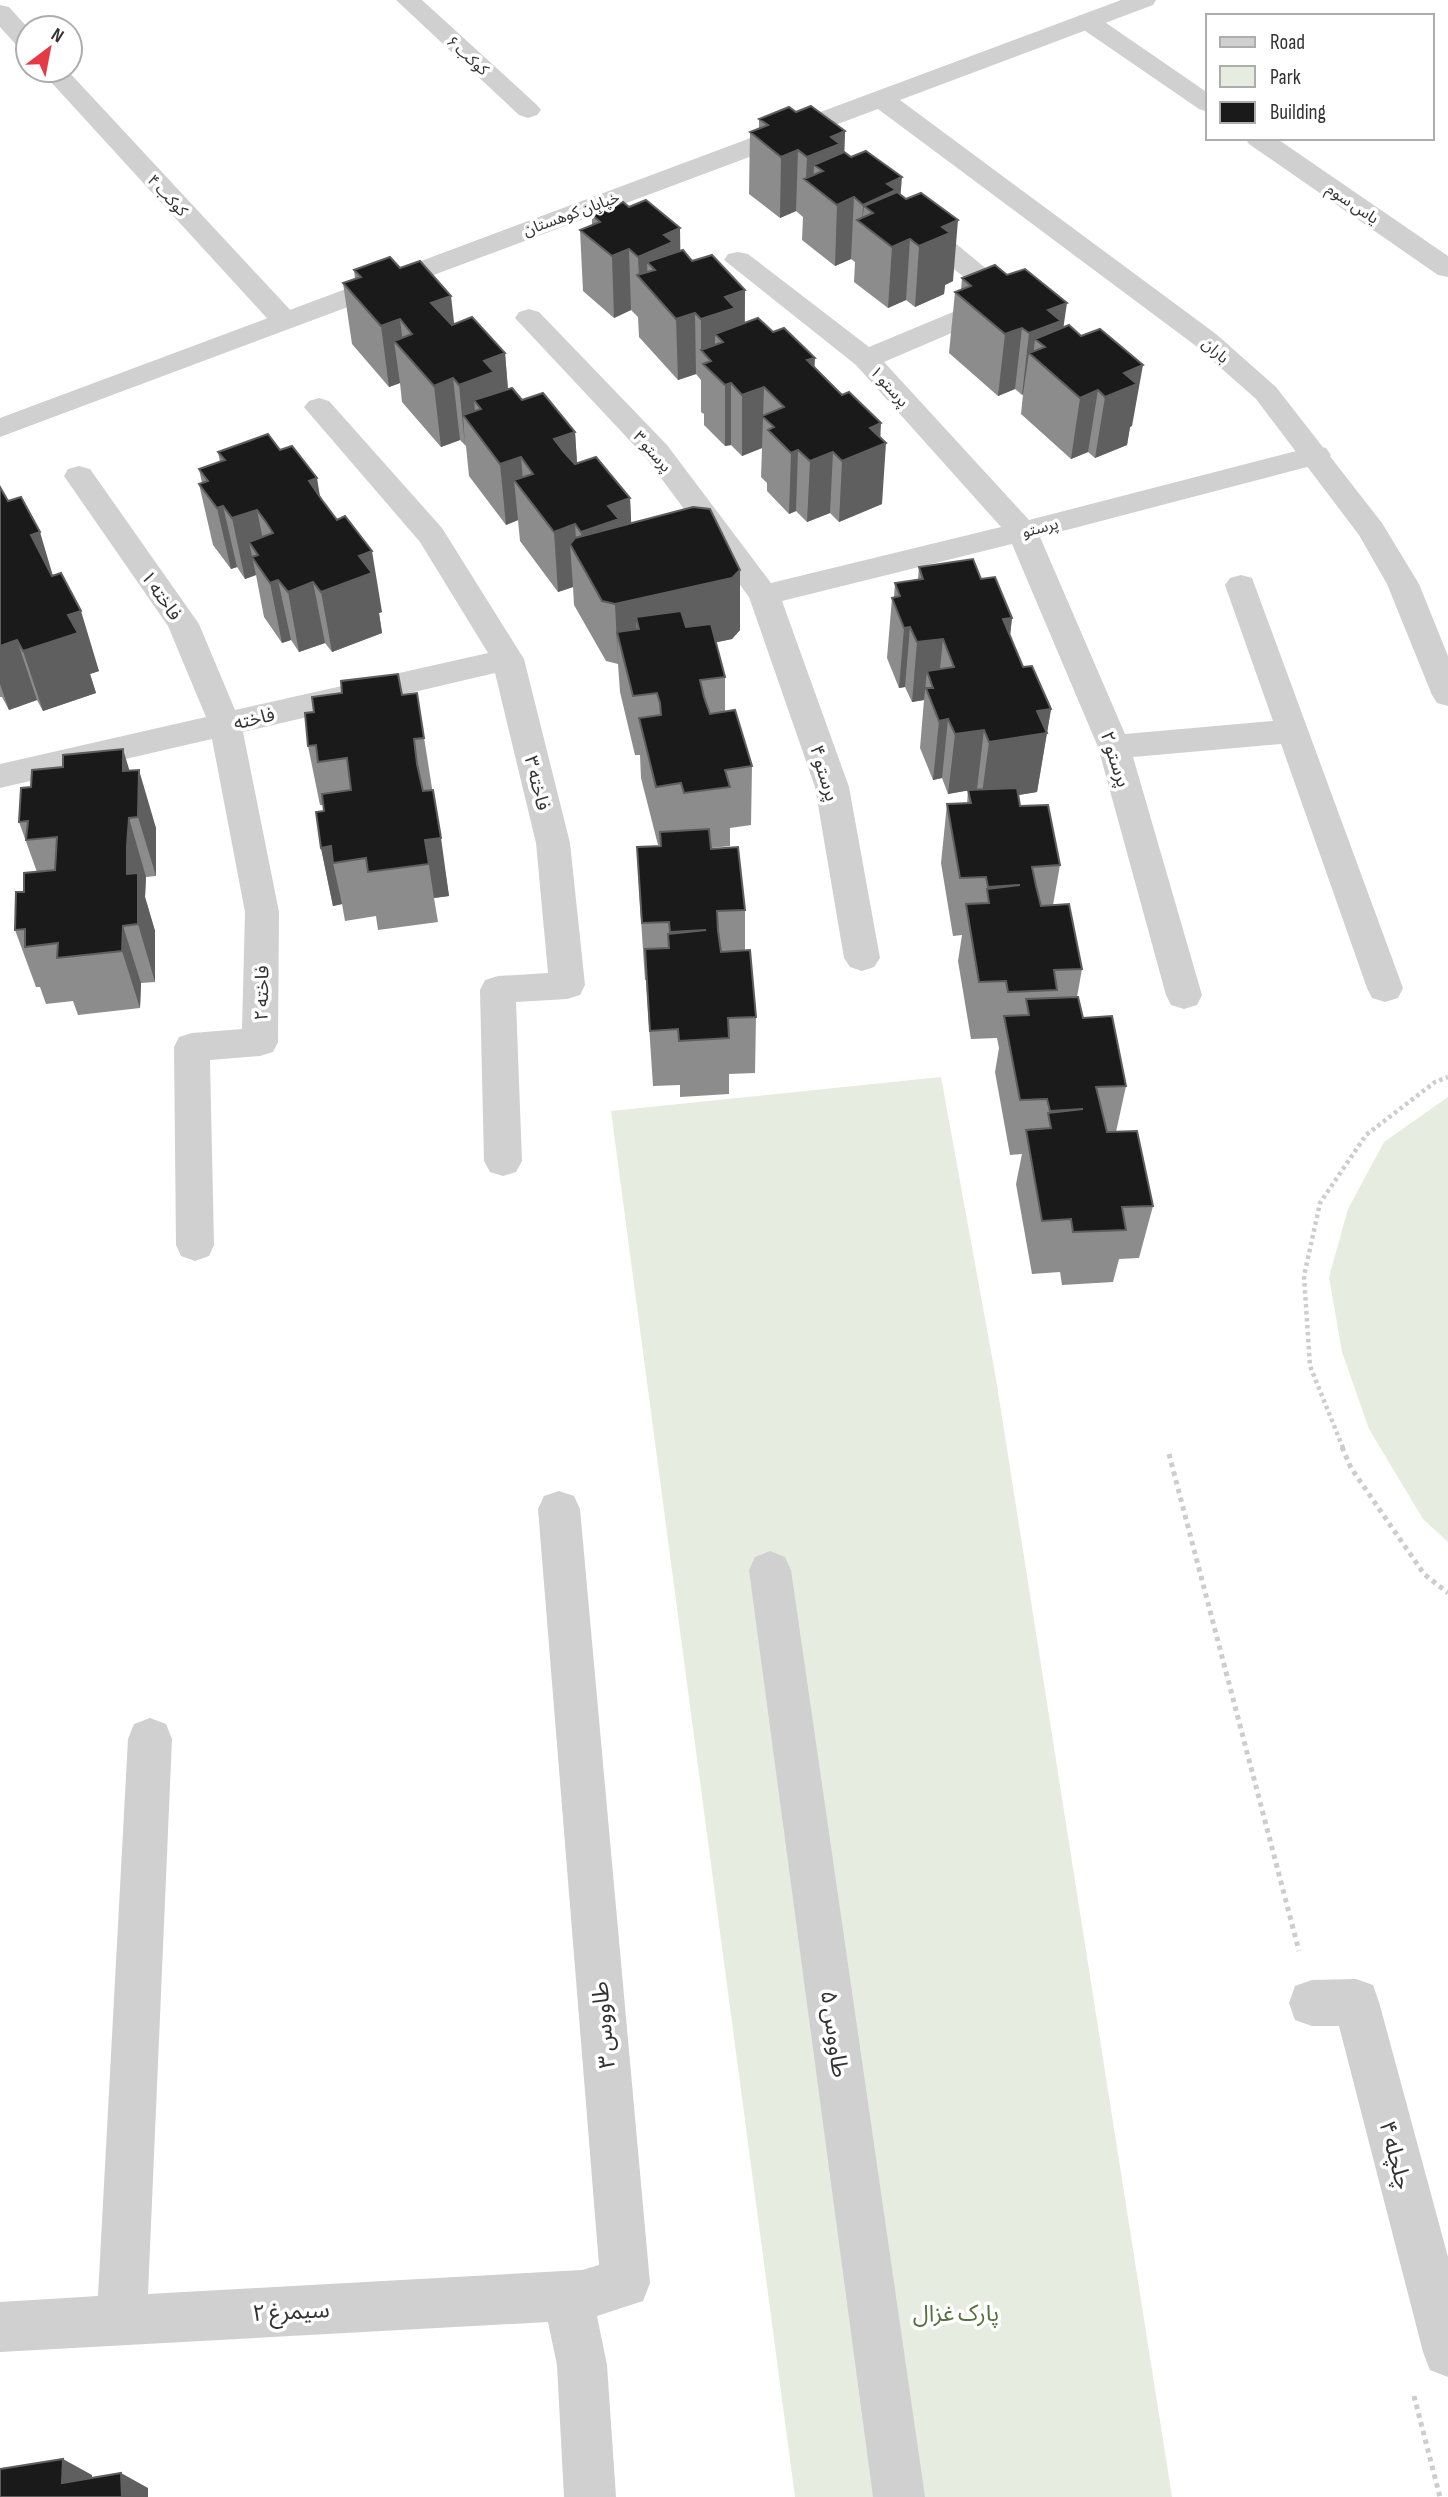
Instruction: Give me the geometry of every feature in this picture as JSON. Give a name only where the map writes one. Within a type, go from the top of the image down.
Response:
[{"type":"street","name":"کوکب ۶","points":[[408,0],[528,110]]},
{"type":"street","name":"خیابان کوهستان","points":[[0,428],[1144,0]]},
{"type":"street","points":[[0,12],[14,28]]},
{"type":"street","points":[[1087,21],[1206,103]]},
{"type":"street","name":"کوکب ۴","points":[[66,84],[284,320]]},
{"type":"street","name":"باران","points":[[880,98],[1206,340],[1266,393],[1371,530],[1403,584],[1448,695]]},
{"type":"street","name":"یاس سوم","points":[[1261,140],[1448,269]]},
{"type":"street","points":[[866,359],[1020,308],[892,206]]},
{"type":"street","name":"پرستو ۱","points":[[738,260],[866,359],[1022,532]]},
{"type":"street","name":"پرستو ۳","points":[[529,318],[657,452],[764,594]]},
{"type":"street","name":"فاخته ۳","points":[[319,407],[431,535],[508,659],[553,843],[567,985],[498,990],[503,1161]]},
{"type":"street","name":"پرستو","points":[[764,594],[1022,532],[1315,455]]},
{"type":"street","name":"فاخته ۱","points":[[79,477],[183,624],[225,724]]},
{"type":"street","name":"پرستو ۲","points":[[1022,532],[1115,747],[1184,995]]},
{"type":"street","points":[[1241,585],[1385,988]]},
{"type":"street","name":"پرستو ۴","points":[[764,594],[832,787],[862,958]]},
{"type":"street","name":"فاخته","points":[[0,776],[508,659]]},
{"type":"street","name":"فاخته ۲","points":[[195,1245],[192,1048],[260,1042],[262,912],[225,724]]},
{"type":"street","points":[[1115,747],[1293,731]]},
{"type":"street","name":"طاووس ۳","points":[[559,1509],[625,2283],[582,2295]]},
{"type":"street","name":"طاووس ۵","points":[[770,1570],[899,2497]]},
{"type":"street","points":[[122,2320],[150,1738]]},
{"type":"street","name":"چلچله ۴","points":[[1312,2003],[1356,2001],[1448,2352]]},
{"type":"street","points":[[582,2295],[568,2299],[582,2365],[590,2497]]},
{"type":"street","name":"سیمرغ ۲","points":[[0,2327],[582,2295]]},
{"type":"path","points":[[1448,1077],[1435,1082],[1366,1135],[1320,1203],[1304,1276],[1310,1366],[1350,1468],[1424,1574],[1448,1593]]},
{"type":"green space","name":"پارک غزال","points":[[941,1077],[996,1379],[1172,2497],[795,2497],[611,1111]]},
{"type":"green space","points":[[1448,1097],[1448,1542],[1423,1519],[1369,1429],[1342,1352],[1329,1277],[1348,1209],[1384,1142]]},
{"type":"building","points":[[811,106],[845,131],[831,137],[840,144],[807,157],[798,150],[781,157],[750,132],[768,125],[759,119],[789,107],[796,112]]},
{"type":"building","points":[[866,151],[902,177],[887,184],[896,190],[863,205],[854,197],[837,205],[804,179],[823,171],[814,165],[844,152],[851,157]]},
{"type":"building","points":[[897,192],[906,199],[921,193],[958,220],[942,227],[950,233],[919,246],[910,239],[892,247],[857,220],[873,213],[864,206]]},
{"type":"building","points":[[646,200],[680,228],[664,235],[673,242],[638,257],[629,249],[612,256],[580,230],[600,222],[592,215],[623,202],[629,207]]},
{"type":"building","points":[[683,250],[692,261],[712,255],[745,290],[725,297],[735,308],[701,319],[695,313],[676,319],[637,275],[655,270],[647,262]]},
{"type":"building","points":[[390,257],[400,268],[420,261],[451,296],[431,303],[452,325],[472,317],[505,353],[484,361],[494,372],[459,385],[453,378],[434,386],[394,341],[412,334],[400,319],[381,326],[343,283],[361,277],[354,270]]},
{"type":"building","points":[[995,265],[1007,275],[1025,269],[1067,303],[1048,310],[1061,321],[1029,333],[1022,328],[1005,334],[955,292],[971,286],[962,278]]},
{"type":"building","points":[[758,318],[773,332],[784,328],[815,358],[807,360],[842,395],[849,392],[881,423],[870,428],[886,443],[842,461],[833,452],[810,461],[798,450],[791,453],[768,430],[774,427],[762,416],[784,407],[764,387],[742,395],[731,383],[725,385],[703,364],[711,361],[701,350],[723,342],[715,334]]},
{"type":"building","points":[[1069,325],[1081,336],[1100,329],[1143,365],[1124,373],[1137,384],[1105,397],[1098,390],[1080,398],[1029,353],[1045,347],[1035,339]]},
{"type":"building","points":[[512,388],[522,400],[543,393],[575,432],[554,439],[564,452],[575,464],[596,457],[630,498],[608,506],[619,519],[581,532],[575,524],[554,532],[514,480],[533,474],[521,457],[500,464],[463,415],[481,409],[474,400]]},
{"type":"building","points":[[268,434],[280,450],[292,446],[317,478],[309,481],[337,520],[345,516],[372,551],[359,556],[372,573],[321,592],[313,582],[288,592],[278,580],[270,583],[252,557],[258,555],[249,542],[273,533],[266,522],[257,510],[232,518],[223,506],[217,508],[199,484],[208,481],[199,469],[225,460],[218,452]]},
{"type":"building","points":[[0,487],[8,501],[21,497],[40,532],[31,535],[52,576],[61,573],[81,611],[68,615],[78,633],[23,651],[17,640],[0,646]]},
{"type":"building","points":[[693,507],[710,509],[740,570],[732,578],[615,604],[602,601],[570,544],[575,538]]},
{"type":"building","points":[[973,559],[981,579],[995,577],[1012,618],[1003,619],[1023,667],[1032,666],[1051,709],[1037,711],[1047,733],[989,742],[984,730],[955,734],[948,719],[939,721],[926,688],[933,688],[927,671],[954,667],[943,639],[917,642],[910,627],[904,628],[892,598],[900,596],[895,583],[923,579],[919,567]]},
{"type":"building","points":[[681,611],[686,627],[711,624],[725,677],[700,680],[704,697],[710,714],[735,710],[752,766],[725,770],[730,787],[684,793],[681,783],[656,787],[639,718],[661,715],[660,703],[657,693],[633,696],[617,632],[639,629],[636,617]]},
{"type":"building","points":[[398,674],[402,695],[417,693],[424,738],[414,739],[417,764],[423,791],[433,790],[441,838],[425,840],[429,864],[368,872],[366,858],[333,863],[331,846],[321,848],[316,812],[324,811],[322,794],[351,790],[347,758],[318,762],[316,745],[308,746],[305,713],[314,712],[312,697],[342,693],[341,681]]},
{"type":"building","points":[[123,749],[123,771],[139,770],[138,817],[129,818],[127,846],[127,874],[138,873],[138,924],[123,926],[122,951],[57,958],[58,943],[25,947],[25,929],[15,930],[16,892],[24,892],[24,873],[55,870],[57,837],[26,840],[28,821],[19,822],[21,788],[31,787],[32,770],[63,767],[63,755]]},
{"type":"building","points":[[1017,788],[1020,806],[1048,805],[1060,865],[1032,867],[1041,906],[1069,904],[1082,969],[1054,970],[1057,990],[1008,992],[1006,981],[979,982],[966,904],[989,903],[987,889],[1020,885],[988,887],[986,877],[960,878],[947,804],[971,803],[968,790]]},
{"type":"building","points":[[709,829],[711,849],[738,847],[745,910],[717,911],[718,931],[721,952],[750,950],[756,1017],[728,1018],[729,1038],[679,1041],[678,1029],[650,1031],[645,949],[669,948],[668,934],[706,930],[670,932],[669,922],[642,923],[637,847],[661,846],[660,832]]},
{"type":"building","points":[[1078,997],[1083,1018],[1112,1016],[1126,1086],[1096,1087],[1107,1132],[1137,1131],[1153,1206],[1122,1207],[1126,1230],[1073,1232],[1071,1219],[1042,1221],[1026,1130],[1051,1128],[1048,1113],[1083,1109],[1050,1111],[1047,1099],[1020,1100],[1004,1016],[1029,1015],[1026,999]]},
{"type":"building","points":[[63,2459],[62,2483],[121,2473],[122,2497],[0,2497],[0,2469]]}]
